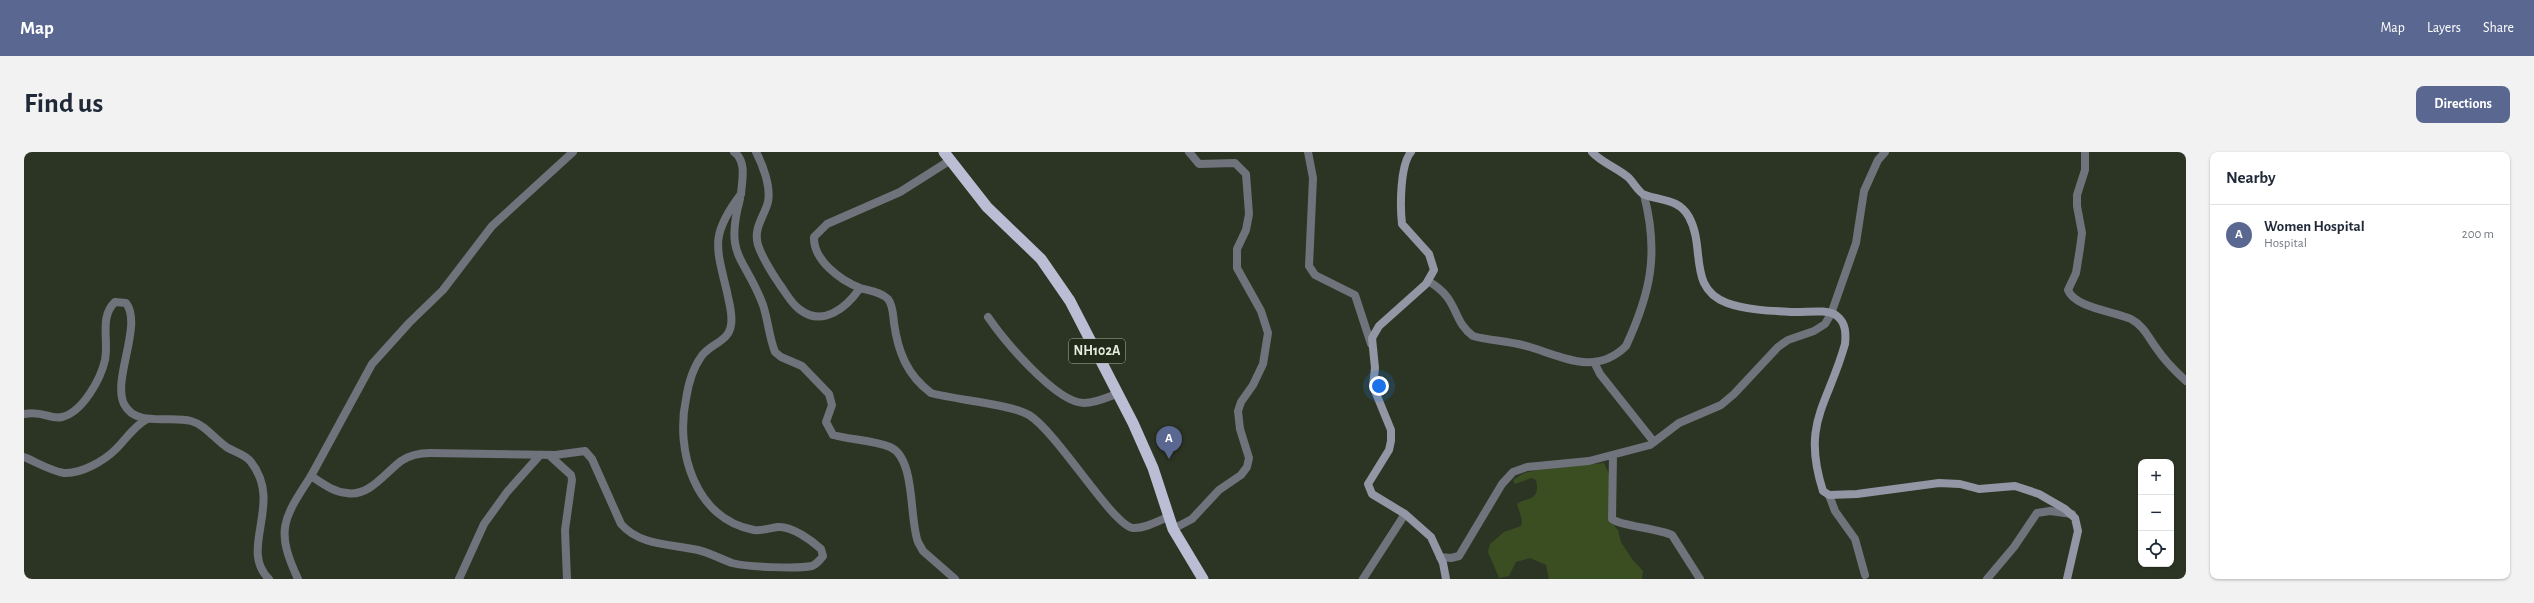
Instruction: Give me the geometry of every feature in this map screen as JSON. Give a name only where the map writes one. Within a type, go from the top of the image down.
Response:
[{"type":"highway","name":"NH102A","points":[[946,156],[987,208],[1030,247],[1050,271],[1079,317],[1119,393],[1153,468],[1172,529],[1203,579]]},
{"type":"main road","points":[[1411,152],[1405,163],[1402,187],[1402,224],[1429,254],[1434,270],[1428,281],[1412,299],[1379,326],[1371,344],[1374,360],[1374,386],[1381,409],[1391,430],[1391,441],[1386,456],[1370,478],[1369,489],[1372,494],[1405,514],[1431,537],[1440,557],[1446,579]]},
{"type":"main road","points":[[1592,152],[1626,176],[1644,195],[1667,200],[1684,210],[1690,218],[1696,240],[1704,287],[1717,299],[1729,304],[1755,308],[1831,314],[1842,322],[1846,333],[1846,344],[1816,423],[1814,440],[1814,452],[1823,491],[1829,495],[1857,494],[1939,483],[1960,484],[1979,489],[2015,486],[2039,494],[2072,514],[2077,524],[2078,531],[2067,579]]},
{"type":"street","points":[[298,579],[286,549],[283,536],[284,525],[294,502],[311,476],[372,364],[408,323],[443,290],[492,226],[573,152]]},
{"type":"street","points":[[734,152],[741,160],[743,169],[741,194],[733,226],[734,246],[762,304],[775,352],[781,357],[802,366],[829,394],[832,405],[826,422],[833,434],[888,446],[898,453],[905,467],[918,542],[923,552],[955,579]]},
{"type":"street","points":[[756,152],[769,193],[766,208],[758,226],[758,246],[771,272],[793,303],[806,313],[830,315],[847,305],[860,288]]},
{"type":"street","points":[[1172,529],[1192,520],[1219,490],[1241,475],[1247,467],[1249,458],[1240,429],[1238,411],[1241,402],[1259,374],[1268,343],[1268,333],[1261,311],[1237,268],[1237,249],[1246,230],[1249,214],[1246,174],[1235,163],[1199,164],[1190,152]]},
{"type":"street","points":[[1308,152],[1313,178],[1309,266],[1315,275],[1355,295],[1371,344]]},
{"type":"street","points":[[1440,557],[1451,558],[1459,556],[1502,484],[1513,472],[1527,467],[1589,461],[1650,445],[1680,423],[1721,404],[1734,394],[1778,347],[1788,340],[1814,331],[1825,324],[1831,314],[1856,243],[1864,191],[1878,160],[1884,152]]},
{"type":"street","points":[[2085,152],[2085,170],[2077,195],[2077,206],[2082,233],[2076,273],[2068,290],[2071,296],[2079,302],[2131,319],[2142,326],[2169,364],[2186,381]]},
{"type":"street","points":[[946,156],[900,192],[827,224],[814,237],[814,244],[818,255],[829,268],[860,288],[883,294],[890,302],[897,342],[902,358],[920,385],[937,395],[1028,415],[1064,449],[1112,513],[1129,527],[1141,527],[1168,517]]},
{"type":"street","points":[[311,476],[338,491],[357,493],[366,490],[402,461],[420,453],[563,455],[581,450],[585,451],[592,459],[622,524],[628,532],[669,546],[697,550],[742,565],[804,566],[813,565],[821,560],[823,556],[821,548],[786,528],[756,530],[728,519],[716,510],[698,492],[688,466],[684,437],[684,417],[690,383],[700,357],[705,351],[723,340],[731,327],[730,304],[717,256],[717,239],[721,224],[741,194]]},
{"type":"street","points":[[1428,281],[1445,291],[1465,330],[1473,336],[1530,347],[1582,363],[1594,362],[1621,351],[1626,346],[1650,284],[1652,231],[1644,195]]},
{"type":"street","points":[[24,414],[35,412],[44,413],[53,417],[62,417],[72,413],[81,404],[92,388],[104,360],[107,312],[116,302],[121,300],[129,307],[131,314],[122,387],[124,403],[129,411],[137,416],[147,419],[193,422],[227,447],[250,460],[259,474],[264,490],[264,507],[257,540],[258,559],[260,567],[269,579]]},
{"type":"street","points":[[988,317],[1018,356],[1041,378],[1075,401],[1083,403],[1093,402],[1119,393]]},
{"type":"street","points":[[1594,362],[1600,374],[1654,442]]},
{"type":"street","points":[[24,456],[64,472],[77,471],[111,453],[133,429],[147,419]]},
{"type":"street","points":[[459,579],[484,524],[507,492],[540,455]]},
{"type":"street","points":[[549,455],[550,459],[571,475],[572,480],[565,530],[567,579]]},
{"type":"street","points":[[1612,455],[1612,519],[1621,524],[1644,526],[1672,535],[1700,579]]},
{"type":"street","points":[[1829,495],[1835,511],[1855,539],[1865,575]]},
{"type":"street","points":[[1987,579],[2014,546],[2037,513],[2050,511],[2072,514]]},
{"type":"street","points":[[1363,579],[1405,514]]},
{"type":"green space","points":[[1604,463],[1609,474],[1611,522],[1618,530],[1621,542],[1632,559],[1643,571],[1642,579],[1549,579],[1546,565],[1530,558],[1516,562],[1509,576],[1499,578],[1488,552],[1490,544],[1504,532],[1521,526],[1522,520],[1517,504],[1532,497],[1537,492],[1536,480],[1531,478],[1515,484],[1513,480],[1524,473],[1538,470]]},
{"type":"place","name":"Women Hospital","points":[[1169,459]]}]
